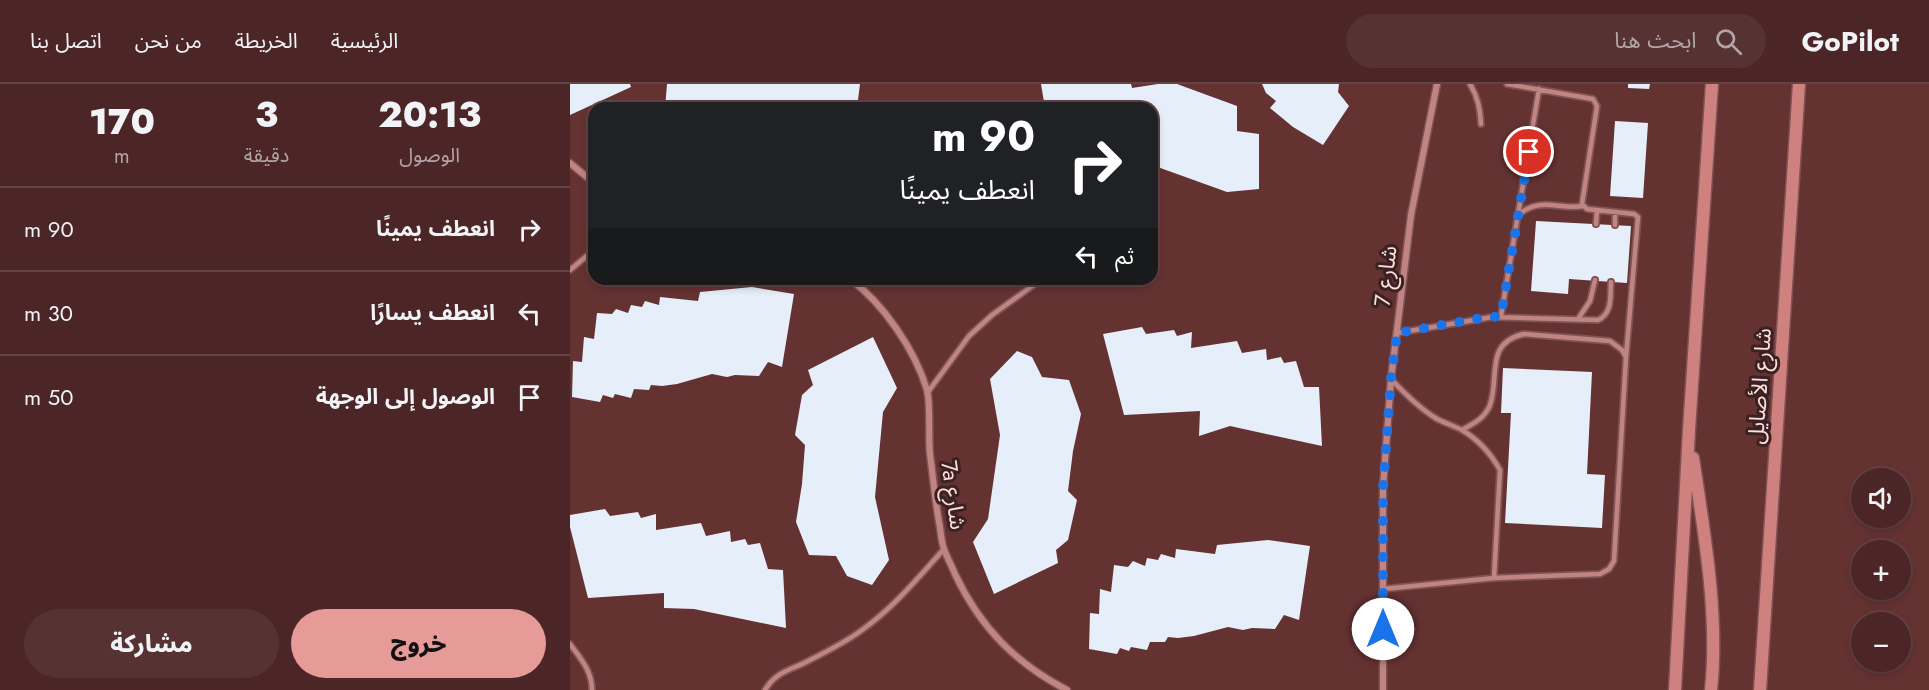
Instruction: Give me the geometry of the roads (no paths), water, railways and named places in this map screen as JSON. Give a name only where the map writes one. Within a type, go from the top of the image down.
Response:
[{"type":"main road","points":[[1675,690],[1689,430],[1712,84]]},
{"type":"main road","name":"شارع الأصايل","points":[[1760,690],[1799,84]]},
{"type":"main road","points":[[1689,430],[1707,553],[1712,618],[1711,690]]},
{"type":"street","name":"شارع 7","points":[[1383,690],[1383,489],[1391,379],[1411,215],[1437,84]]},
{"type":"street","points":[[570,164],[588,178]]},
{"type":"street","name":"7a شارع","points":[[858,285],[888,317],[910,352],[927,392],[929,445],[944,549],[963,590],[985,626],[1012,654],[1042,677],[1067,690]]},
{"type":"lane","points":[[1470,84],[1480,107],[1481,124]]},
{"type":"lane","points":[[1507,84],[1590,98],[1597,104],[1583,206]]},
{"type":"lane","points":[[1501,316],[1539,89]]},
{"type":"lane","points":[[1383,589],[1494,578],[1600,574],[1614,561],[1626,357],[1638,220],[1634,214],[1587,209],[1583,206],[1542,204],[1525,209],[1518,215]]},
{"type":"lane","points":[[1596,224],[1597,210]]},
{"type":"lane","points":[[1615,212],[1615,225]]},
{"type":"lane","points":[[570,270],[588,255]]},
{"type":"lane","points":[[1578,319],[1590,301],[1595,280]]},
{"type":"lane","points":[[1397,333],[1501,316],[1598,320],[1605,317],[1609,311],[1611,282]]},
{"type":"lane","points":[[927,392],[969,336],[992,315],[1034,285]]},
{"type":"lane","points":[[1462,430],[1484,416],[1490,406],[1496,356],[1505,343],[1514,336],[1524,334],[1602,339],[1617,344],[1626,357]]},
{"type":"lane","points":[[1391,379],[1423,409],[1462,430],[1494,458],[1500,470],[1494,578]]},
{"type":"lane","points":[[765,690],[771,680],[781,673],[831,649],[884,613],[903,596],[944,549]]},
{"type":"lane","points":[[570,644],[587,668],[592,680],[592,690]]}]
